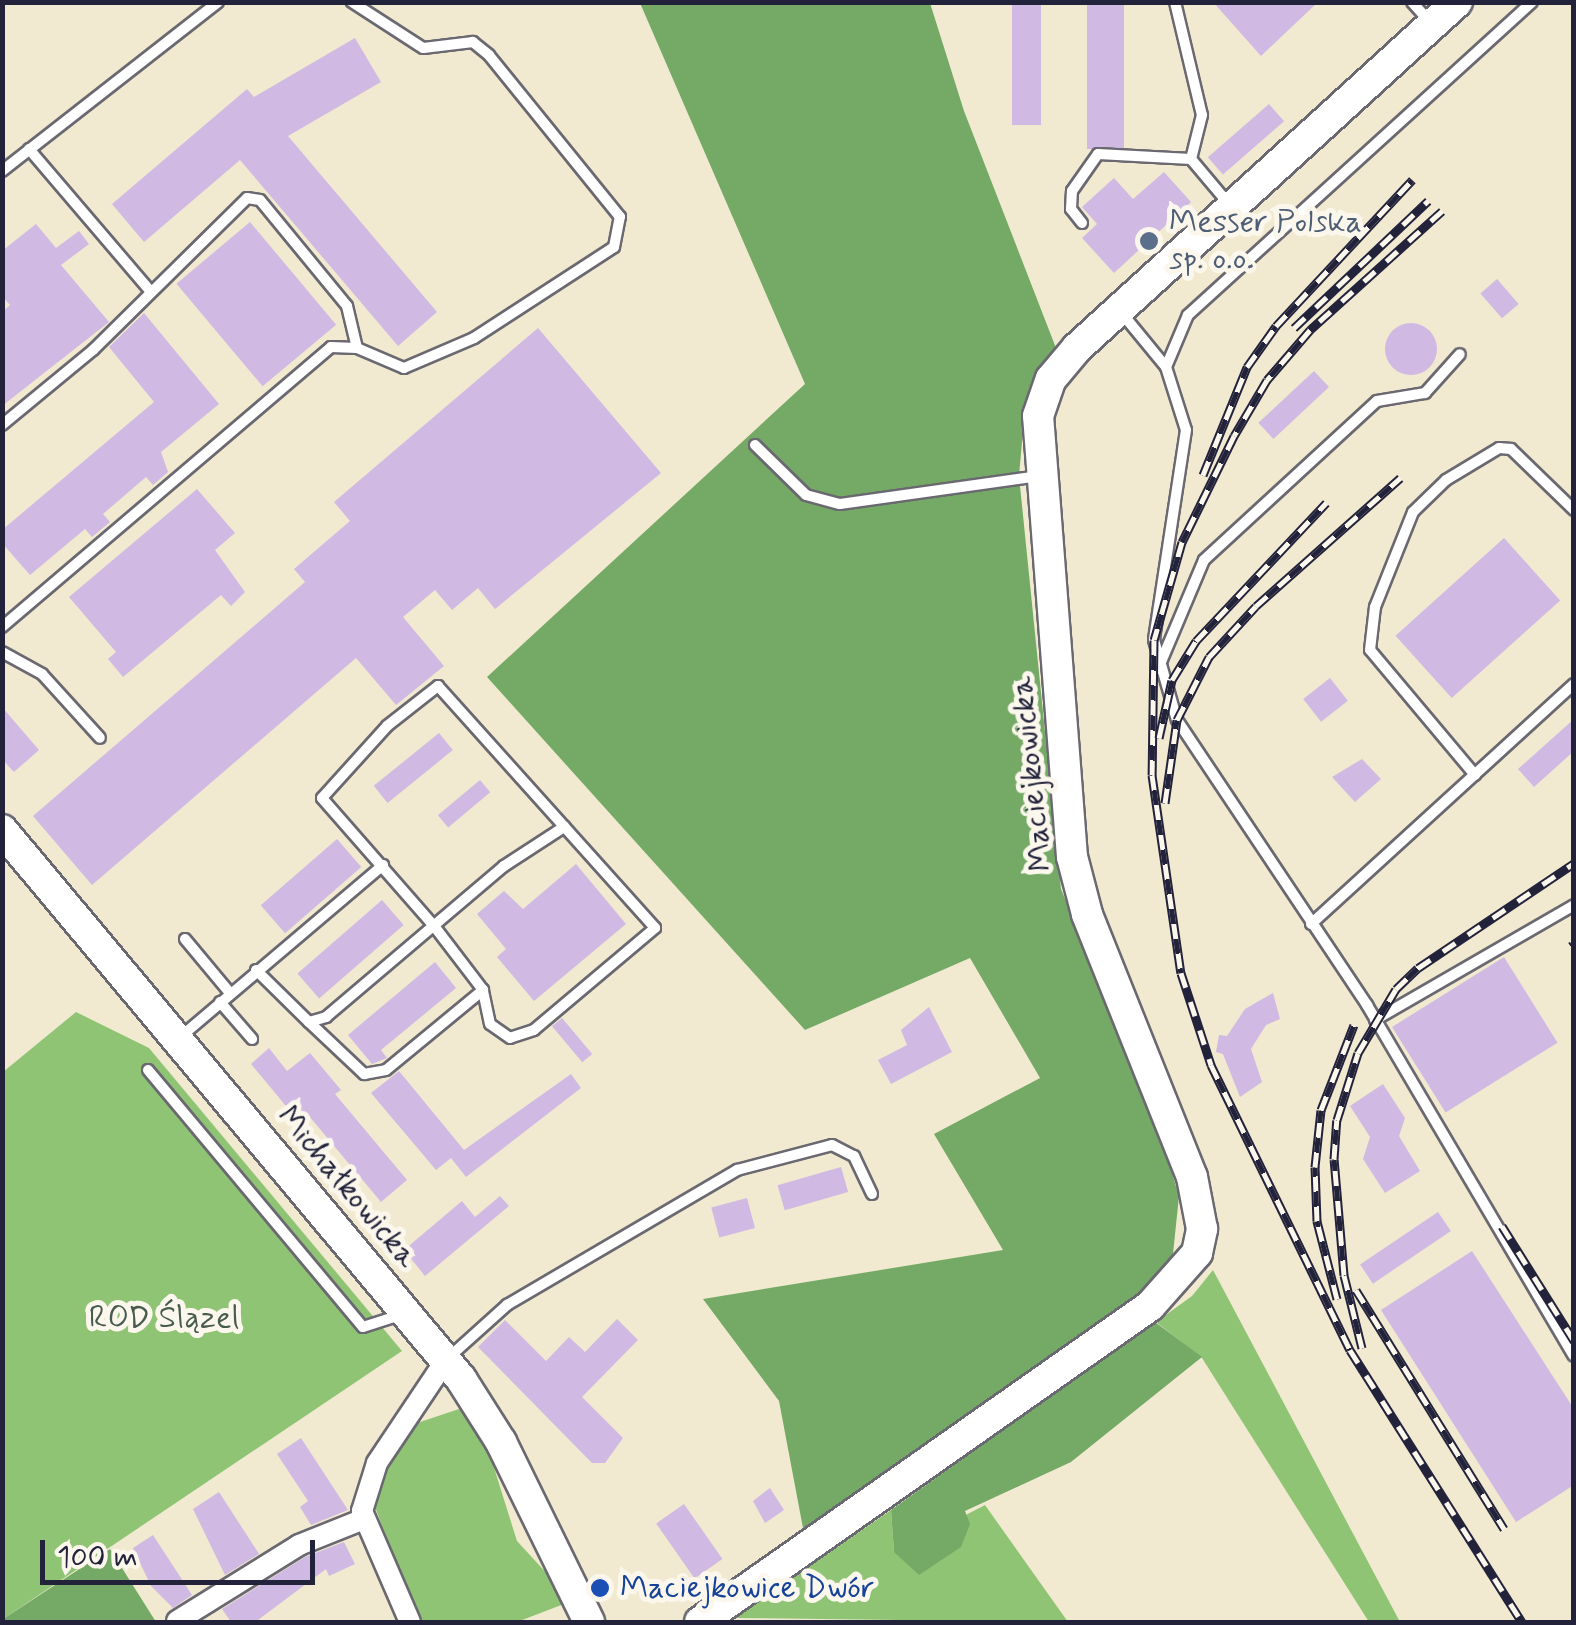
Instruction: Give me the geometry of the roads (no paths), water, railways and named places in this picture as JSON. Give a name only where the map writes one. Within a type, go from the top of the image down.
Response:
[{"type":"street","name":"Maciejkowicka","points":[[700,1622],[1150,1306],[1184,1276],[1200,1245],[1192,1177],[1088,914],[1072,857],[1039,476],[1038,416],[1051,379],[1119,310],[1232,207],[1422,14],[1457,2]]},
{"type":"street","name":"Michałkowicka","points":[[2,830],[446,1360],[500,1442],[589,1622]]},
{"type":"street","points":[[410,1622],[364,1519],[369,1478],[428,1378],[446,1360]]},
{"type":"street","points":[[177,1620],[299,1545],[364,1519]]},
{"type":"lane","points":[[2,171],[218,2]]},
{"type":"lane","points":[[2,627],[331,347],[357,348],[404,368],[474,338],[614,247],[620,216],[474,42],[422,48],[352,2]]},
{"type":"lane","points":[[1176,2],[1202,115],[1191,159]]},
{"type":"lane","points":[[1166,367],[1188,315],[1532,2]]},
{"type":"lane","points":[[29,150],[151,292]]},
{"type":"lane","points":[[1082,224],[1071,210],[1072,192],[1098,154],[1191,159],[1232,207]]},
{"type":"lane","points":[[2,425],[253,197],[347,306],[357,348]]},
{"type":"lane","points":[[1119,310],[1166,367],[1186,430],[1156,594],[1158,670],[1177,720],[1374,1020],[1574,1356]]},
{"type":"lane","points":[[1158,670],[1204,560],[1377,401],[1425,393],[1460,354]]},
{"type":"lane","points":[[755,445],[806,495],[840,504],[1039,476]]},
{"type":"lane","points":[[1474,775],[1370,650],[1376,607],[1413,512],[1446,480],[1499,448],[1511,448],[1574,510]]},
{"type":"lane","points":[[2,652],[42,674],[100,738]]},
{"type":"lane","points":[[1311,924],[1574,684]]},
{"type":"lane","points":[[438,686],[564,827],[655,928],[534,1030],[510,1038],[490,1024],[483,990],[434,926],[322,798],[388,726],[438,686]]},
{"type":"lane","points":[[309,1022],[326,1017],[504,866],[564,827]]},
{"type":"lane","points":[[177,1040],[382,865]]},
{"type":"lane","points":[[1374,1020],[1574,905]]},
{"type":"lane","points":[[185,939],[252,1039]]},
{"type":"lane","points":[[256,970],[364,1074],[386,1070],[483,990]]},
{"type":"lane","points":[[148,1070],[363,1328],[406,1312]]},
{"type":"lane","points":[[446,1360],[507,1305],[736,1170],[832,1145],[854,1156],[872,1194]]},
{"type":"railway","points":[[1203,475],[1247,367],[1276,326],[1412,180]]},
{"type":"railway","points":[[1294,328],[1428,201]]},
{"type":"railway","points":[[1442,211],[1310,330],[1267,380],[1234,436],[1182,542],[1154,640],[1152,775],[1181,973],[1211,1065],[1350,1350],[1522,1622]]},
{"type":"railway","points":[[1165,803],[1177,720],[1209,657],[1256,606],[1400,478]]},
{"type":"railway","points":[[1159,738],[1172,680],[1196,641],[1326,503]]},
{"type":"railway","points":[[1362,1348],[1344,1275],[1334,1159],[1337,1120],[1358,1053],[1396,989],[1418,968],[1574,863]]},
{"type":"railway","points":[[1337,1299],[1317,1221],[1315,1167],[1321,1110],[1354,1025]]},
{"type":"railway","points":[[1502,1226],[1574,1341]]},
{"type":"railway","points":[[1356,1290],[1504,1529]]},
{"type":"place","name":"Messer Polska sp. o.o.","points":[[1149,241]]},
{"type":"place","name":"Maciejkowice Dwór","points":[[600,1588]]},
{"type":"park label","name":"ROD Ślązel","points":[[164,1318]]}]
